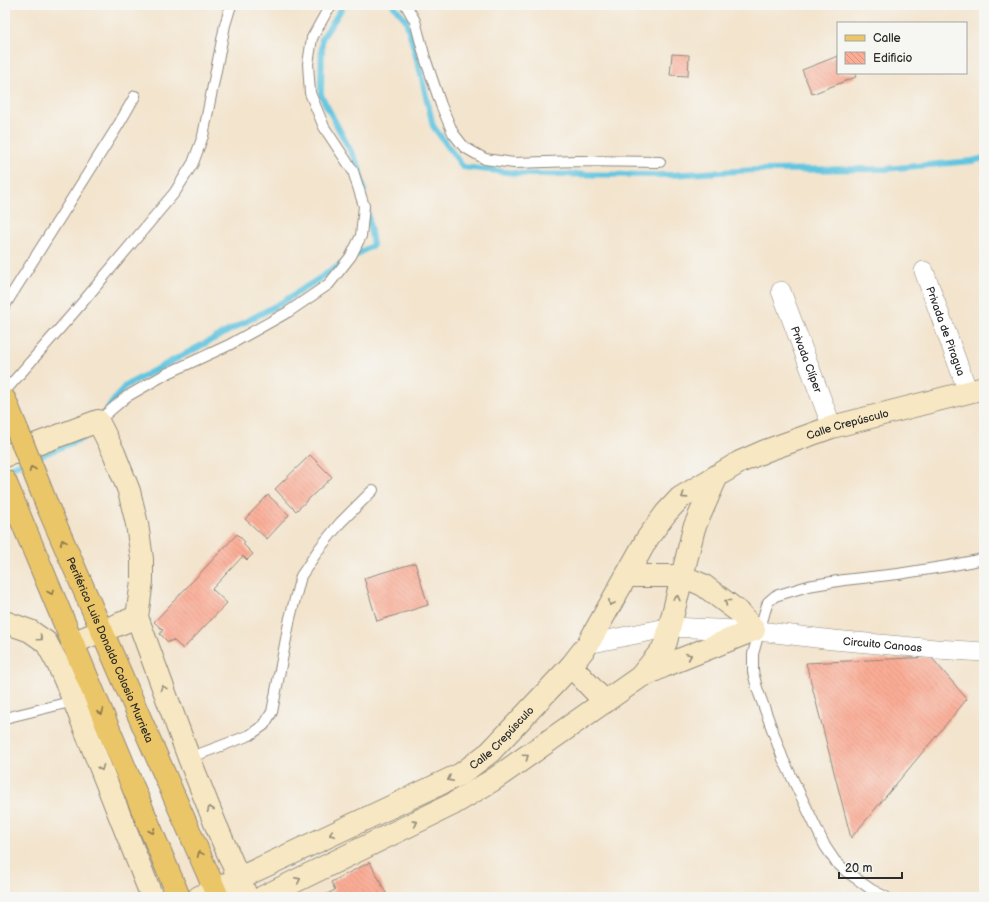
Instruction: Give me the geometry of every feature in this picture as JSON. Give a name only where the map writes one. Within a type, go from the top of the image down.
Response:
[{"type":"main road","name":"Periférico Luis Donaldo Colosio Murrieta","points":[[5,400],[47,505],[102,631],[211,895]]},
{"type":"main road","points":[[5,481],[179,897]]},
{"type":"street","name":"Privada de Piragua","points":[[924,271],[976,390]]},
{"type":"street","name":"Privada Clíper","points":[[781,291],[832,427]]},
{"type":"street","name":"Calle Crepúsculo","points":[[211,895],[243,888],[461,774],[490,752],[571,666],[588,644],[627,576],[646,539],[666,512],[680,498],[740,462],[765,451],[832,427],[976,390]]},
{"type":"street","points":[[5,456],[98,421],[114,453],[129,491],[137,524],[142,560],[142,581],[137,617],[189,758],[243,888]]},
{"type":"street","points":[[640,677],[662,650],[666,642],[694,528],[717,476]]},
{"type":"street","points":[[263,897],[453,804],[493,780],[640,677],[664,666],[756,631],[732,606],[703,585],[682,576],[627,576]]},
{"type":"street","points":[[72,643],[137,617]]},
{"type":"street","points":[[5,622],[30,631],[46,642],[58,664],[74,700],[152,897]]},
{"type":"street","name":"Circuito Canoas","points":[[588,644],[670,627],[756,631],[833,640],[984,652]]},
{"type":"street","points":[[571,666],[605,702]]},
{"type":"lane","points":[[5,391],[76,310],[175,192],[193,163],[203,136],[225,25],[231,5]]},
{"type":"lane","points":[[98,421],[126,397],[166,374],[229,345],[288,312],[329,284],[351,256],[361,236],[364,206],[353,171],[324,127],[310,93],[308,64],[312,38],[327,11],[333,5]]},
{"type":"lane","points":[[406,5],[415,21],[425,58],[441,105],[453,132],[464,147],[486,158],[514,163],[578,161],[660,162]]},
{"type":"lane","points":[[5,305],[119,124],[135,96]]},
{"type":"lane","points":[[189,758],[250,735],[264,725],[272,712],[290,618],[301,576],[318,548],[340,523],[373,490]]},
{"type":"lane","points":[[886,897],[872,890],[847,872],[836,861],[825,846],[783,759],[757,688],[753,672],[753,654],[756,631],[768,602],[775,596],[808,586],[898,574],[984,559]]},
{"type":"lane","points":[[5,718],[74,700]]},
{"type":"building","points":[[672,54],[689,55],[688,76],[670,75]]},
{"type":"building","points":[[837,56],[837,74],[854,74],[856,77],[812,94],[802,70]]},
{"type":"building","points":[[310,455],[332,477],[296,511],[275,489]]},
{"type":"building","points":[[268,495],[289,515],[267,539],[245,519]]},
{"type":"building","points":[[237,534],[245,542],[243,544],[253,554],[247,560],[243,556],[212,589],[227,603],[183,649],[173,640],[168,642],[160,634],[163,630],[154,622]]},
{"type":"building","points":[[415,563],[428,605],[377,621],[364,578]]},
{"type":"building","points":[[931,657],[967,699],[851,838],[806,663]]},
{"type":"building","points":[[370,862],[388,897],[321,897],[335,890],[331,882]]},
{"type":"waterway","points":[[344,5],[322,39],[321,95],[359,167],[364,191]]},
{"type":"waterway","points":[[393,5],[406,20],[421,74],[433,126],[463,167],[524,174],[669,175],[755,170],[885,169],[972,161],[984,158]]},
{"type":"waterway","points":[[351,258],[373,245],[367,210]]},
{"type":"waterway","points":[[108,408],[125,386],[281,303],[340,265]]},
{"type":"waterway","points":[[5,470],[84,437]]}]
